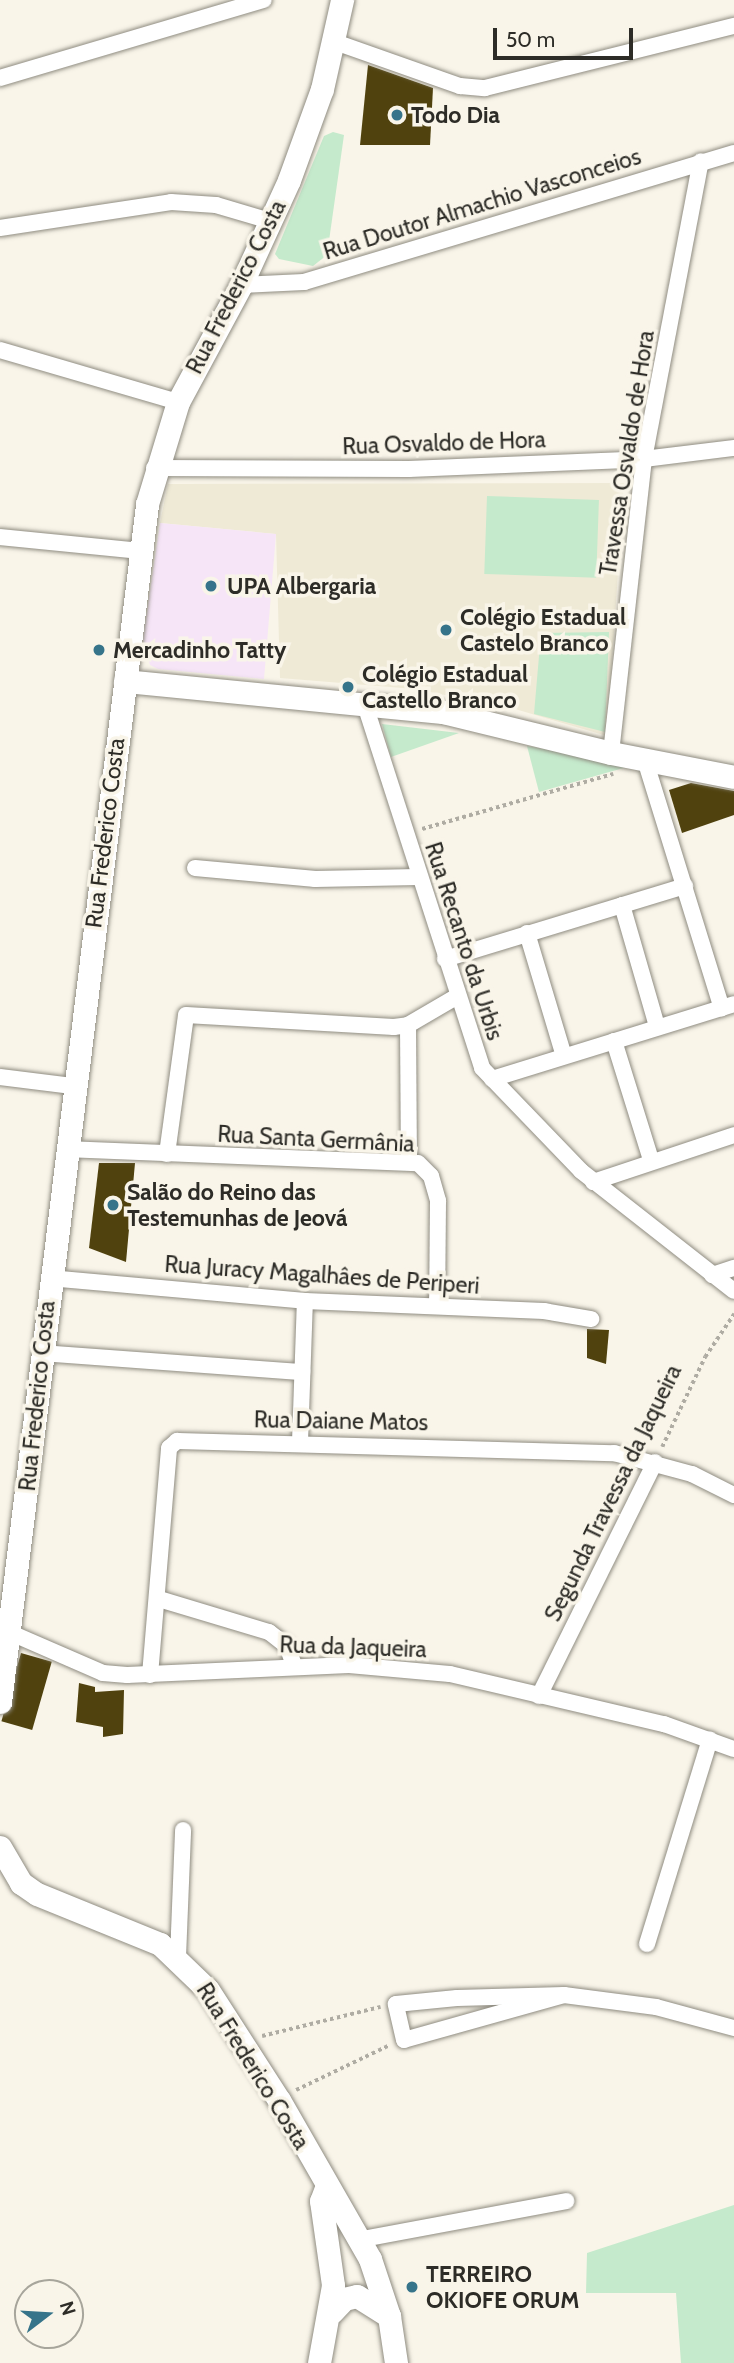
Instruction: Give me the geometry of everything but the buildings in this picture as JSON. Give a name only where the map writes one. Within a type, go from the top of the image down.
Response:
[{"type":"main road","name":"Rua Frederico Costa","points":[[0,1702],[11,1633],[72,1086],[140,551],[154,468],[178,402],[241,285],[306,135],[335,42],[342,0]]},
{"type":"main road","points":[[125,681],[443,712],[645,762],[734,777]]},
{"type":"main road","name":"Rua Frederico Costa","points":[[0,1847],[9,1869],[37,1894],[141,1933],[178,1957],[208,1990],[279,2100],[358,2240],[389,2316],[396,2363]]},
{"type":"main road","points":[[319,2363],[332,2312],[330,2242],[321,2201],[327,2185]]},
{"type":"main road","points":[[332,2312],[344,2299],[357,2296],[389,2316]]},
{"type":"street","points":[[0,78],[264,0]]},
{"type":"street","points":[[335,42],[460,86],[485,89],[734,26]]},
{"type":"street","name":"Rua Doutor Almachio Vasconceios","points":[[241,285],[304,282],[734,153]]},
{"type":"street","name":"Travessa Osvaldo de Hora","points":[[611,754],[644,459],[701,161]]},
{"type":"street","points":[[0,228],[172,202],[216,205],[270,220]]},
{"type":"street","points":[[0,350],[178,402]]},
{"type":"street","name":"Rua Osvaldo de Hora","points":[[154,468],[409,469],[644,459],[734,448]]},
{"type":"street","points":[[0,537],[140,551]]},
{"type":"street","name":"Rua Recanto da Urbis","points":[[365,705],[476,1055],[492,1079],[593,1182],[734,1291]]},
{"type":"street","points":[[492,1079],[728,1006],[645,762]]},
{"type":"street","points":[[195,868],[315,879],[419,877]]},
{"type":"street","points":[[444,959],[685,886]]},
{"type":"street","points":[[622,905],[657,1026]]},
{"type":"street","points":[[527,933],[564,1056]]},
{"type":"street","points":[[167,1154],[186,1015],[408,1025],[456,997]]},
{"type":"street","points":[[408,1025],[409,1162]]},
{"type":"street","points":[[614,1041],[651,1160]]},
{"type":"street","points":[[0,1077],[72,1086]]},
{"type":"street","points":[[593,1182],[651,1160],[734,1135]]},
{"type":"street","name":"Rua Santa Germânia","points":[[65,1149],[409,1162],[425,1168],[435,1186],[437,1306]]},
{"type":"street","points":[[712,1275],[734,1268]]},
{"type":"street","name":"Rua Juracy Magalhâes de Periperi","points":[[50,1278],[304,1301],[544,1311],[591,1319]]},
{"type":"street","points":[[300,1442],[304,1301]]},
{"type":"street","points":[[42,1353],[302,1372]]},
{"type":"street","name":"Rua Daiane Matos","points":[[150,1675],[171,1445],[180,1440],[582,1450],[655,1462],[734,1495]]},
{"type":"street","name":"Segunda Travessa da Jaqueira","points":[[539,1696],[655,1462]]},
{"type":"street","points":[[159,1599],[269,1632],[287,1646],[294,1665]]},
{"type":"street","name":"Rua da Jaqueira","points":[[11,1633],[103,1673],[150,1675],[294,1665],[401,1667],[539,1696],[710,1739],[734,1748]]},
{"type":"street","points":[[647,1944],[710,1739]]},
{"type":"street","points":[[178,1957],[183,1830]]},
{"type":"street","points":[[564,1995],[404,2040],[396,2004],[564,1995],[656,2007],[734,2028]]},
{"type":"street","points":[[358,2240],[566,2201]]},
{"type":"path","points":[[406,834],[645,762]]},
{"type":"path","name":"Segunda Travessa da Jaqueira","points":[[655,1462],[705,1357],[734,1314]]},
{"type":"path","points":[[270,2034],[396,2004]]},
{"type":"path","points":[[279,2100],[342,2065],[404,2040]]},
{"type":"shaded area","name":"Colégio Estadual Castelo Branco","points":[[624,483],[607,736],[515,709],[415,689],[280,678],[276,534],[160,523],[168,484]]},
{"type":"shaded area","name":"UPA Albergaria","points":[[160,523],[276,534],[264,679],[158,669],[150,665],[143,639]]},
{"type":"green space","points":[[333,132],[344,135],[327,255],[313,266],[279,259],[275,254],[324,136]]},
{"type":"green space","points":[[487,496],[599,500],[596,578],[484,574]]},
{"type":"green space","points":[[609,632],[605,732],[534,714],[541,633]]},
{"type":"green space","points":[[382,724],[459,733],[391,757]]},
{"type":"green space","points":[[527,746],[634,765],[539,792]]},
{"type":"green space","points":[[734,2205],[734,2363],[681,2363],[676,2293],[586,2293],[587,2253]]},
{"type":"place","name":"Todo Dia","points":[[397,115]]},
{"type":"place","name":"UPA Albergaria","points":[[211,586]]},
{"type":"place","name":"Colégio Estadual Castelo Branco","points":[[446,630]]},
{"type":"place","name":"Mercadinho Tatty","points":[[99,650]]},
{"type":"place","name":"Colégio Estadual Castello Branco","points":[[348,687]]},
{"type":"place","name":"Salão do Reino das Testemunhas de Jeová","points":[[113,1205]]},
{"type":"place","name":"TERREIRO OKIOFE ORUM","points":[[412,2287]]}]
